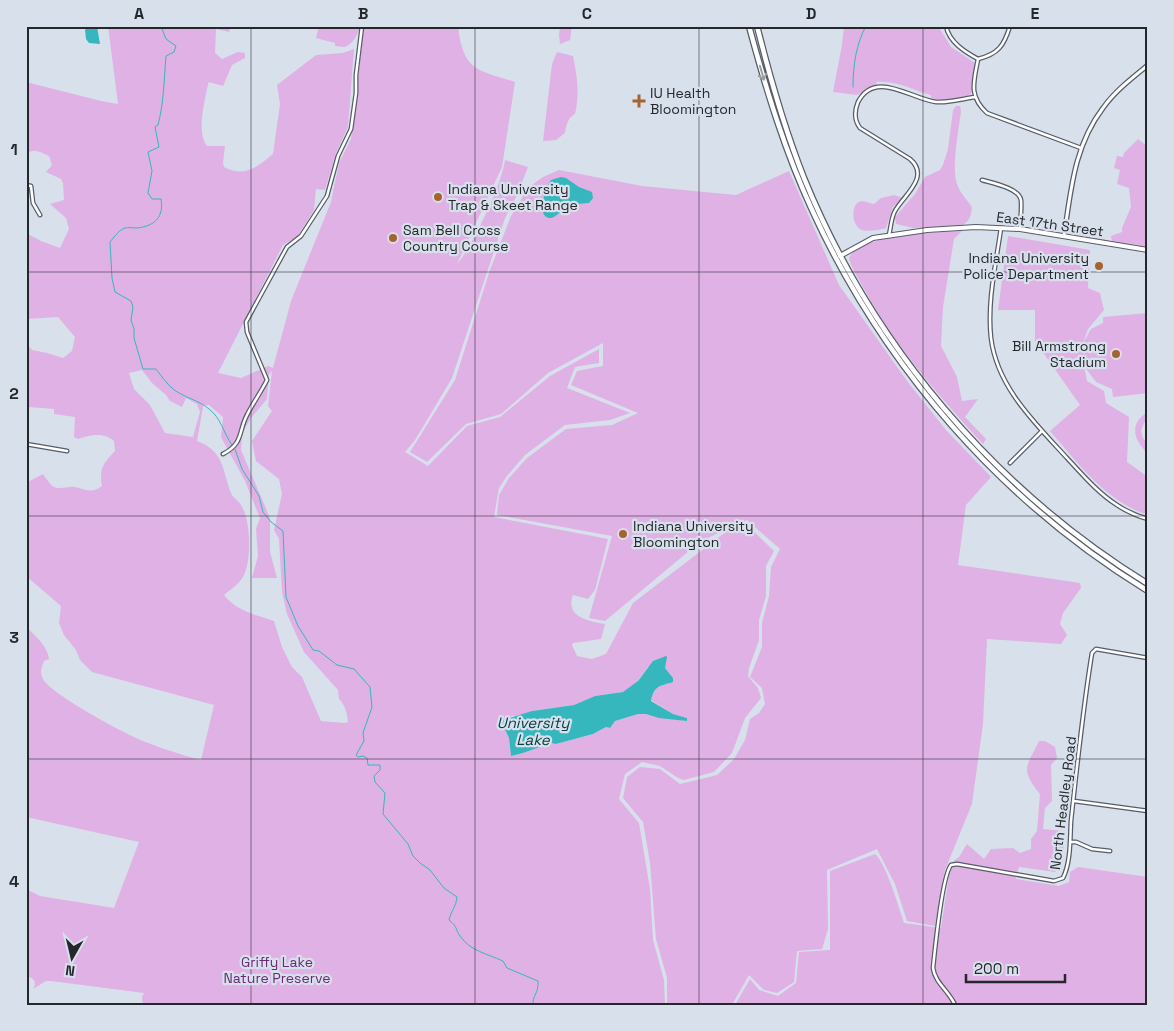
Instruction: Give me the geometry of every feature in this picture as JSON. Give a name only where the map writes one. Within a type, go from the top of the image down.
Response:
[{"type":"highway","points":[[749,26],[764,84],[790,159],[813,212],[870,317],[910,375],[954,429],[998,475],[1070,537],[1104,562],[1148,590]]},
{"type":"highway","points":[[757,26],[776,98],[794,152],[838,257],[919,378],[966,434],[1002,471],[1066,526],[1148,584]]},
{"type":"highway","points":[[998,475],[1002,471]]},
{"type":"main road","name":"East 17th Street","points":[[838,257],[867,240],[889,235],[953,228],[1020,229],[1148,250]]},
{"type":"street","points":[[223,454],[237,444],[247,414],[267,380],[247,332],[246,322],[249,314],[287,247],[301,236],[327,196],[338,156],[350,129],[356,93],[356,75],[362,26]]},
{"type":"street","points":[[946,26],[954,42],[965,52],[978,59],[989,56],[999,50],[1010,26]]},
{"type":"street","points":[[978,59],[974,97],[980,107],[987,113],[1081,148]]},
{"type":"street","points":[[1064,236],[1075,166],[1090,128],[1103,107],[1119,90],[1148,65]]},
{"type":"street","points":[[889,235],[894,213],[917,180],[916,168],[910,159],[866,133],[858,126],[855,109],[864,93],[879,87],[892,87],[933,102],[953,102],[974,97]]},
{"type":"street","points":[[982,180],[1004,186],[1018,194],[1021,199],[1020,229]]},
{"type":"street","points":[[26,185],[31,186],[33,202],[40,216]]},
{"type":"street","points":[[1001,228],[990,311],[992,339],[996,357],[1008,386],[1018,403],[1042,431],[1102,493],[1117,505],[1148,519]]},
{"type":"street","points":[[1010,464],[1042,431]]},
{"type":"street","points":[[26,444],[67,451]]},
{"type":"street","name":"North Headley Road","points":[[954,1005],[951,997],[935,975],[933,968],[946,872],[950,866],[957,864],[1058,881],[1063,878],[1070,842],[1092,653],[1096,649],[1148,658]]},
{"type":"street","points":[[1074,801],[1148,812]]},
{"type":"street","points":[[1070,842],[1076,842],[1092,849],[1110,851]]},
{"type":"green space","name":"Griffy Lake Nature Preserve","points":[[108,26],[231,26],[229,32],[216,29],[215,53],[222,59],[238,52],[245,53],[245,58],[232,65],[223,86],[209,82],[202,116],[202,133],[207,146],[225,146],[224,167],[238,171],[250,170],[273,154],[280,104],[277,85],[316,55],[343,53],[354,49],[348,127],[336,153],[325,190],[316,189],[314,210],[297,237],[283,245],[218,373],[241,378],[268,366],[273,368],[291,301],[331,202],[339,163],[351,139],[364,26],[458,26],[464,52],[474,66],[491,75],[515,82],[502,167],[457,264],[471,243],[486,214],[505,160],[528,167],[505,218],[452,378],[415,440],[405,452],[428,466],[467,426],[500,417],[550,376],[599,349],[599,363],[575,367],[567,388],[630,413],[610,420],[565,425],[525,455],[499,488],[494,517],[608,539],[595,590],[588,599],[573,595],[571,602],[575,613],[580,617],[605,624],[601,639],[573,643],[572,645],[577,656],[592,659],[606,654],[633,603],[727,531],[747,525],[774,551],[766,566],[766,596],[759,620],[759,640],[748,676],[758,688],[761,698],[745,718],[732,753],[714,772],[684,780],[660,766],[642,762],[625,774],[619,799],[639,823],[650,889],[653,940],[664,980],[665,1005],[143,1005],[142,997],[144,993],[51,981],[46,981],[33,989],[35,985],[34,980],[30,977],[26,978],[26,889],[40,896],[114,908],[139,842],[26,817],[26,627],[40,642],[48,655],[49,659],[44,661],[41,672],[43,679],[48,685],[84,710],[139,739],[166,750],[201,760],[214,705],[92,672],[80,660],[76,650],[64,635],[59,623],[61,606],[26,576],[26,483],[43,474],[51,485],[56,488],[75,487],[95,490],[102,486],[101,475],[103,467],[107,459],[115,451],[114,441],[105,436],[78,439],[74,437],[75,417],[54,414],[54,409],[29,407],[26,405],[26,343],[32,350],[63,358],[72,351],[75,337],[58,317],[26,319],[26,233],[60,248],[69,229],[66,218],[50,204],[64,200],[61,179],[46,172],[52,165],[49,156],[35,151],[26,153],[26,82],[118,104]],"holes":[[[142,370],[170,401],[182,407],[186,398],[197,404],[200,412],[193,437],[165,433],[150,405],[134,389],[129,373]],[[272,371],[268,406],[272,411],[252,441],[256,461],[279,479],[282,494],[274,530],[279,539],[282,592],[287,614],[304,652],[338,690],[339,699],[347,715],[348,722],[345,723],[321,721],[302,677],[292,667],[282,647],[274,621],[240,609],[224,595],[239,582],[246,570],[249,551],[247,520],[240,503],[231,493],[221,462],[212,450],[197,441],[203,407],[204,405],[209,405],[223,417],[221,437],[245,481],[260,518],[256,529],[258,556],[252,578],[277,578],[270,552],[270,518],[241,450],[242,433],[251,418],[267,399],[269,374]],[[665,661],[665,668],[673,678],[673,681],[657,689],[651,700],[673,714],[687,718],[687,721],[638,714],[615,721],[610,728],[606,727],[593,734],[556,744],[551,743],[511,756],[509,738],[502,723],[512,716],[574,705],[595,696],[623,692],[634,686],[648,667]]]},
{"type":"green space","points":[[319,26],[360,26],[355,39],[344,47],[335,46],[335,43],[316,38]]},
{"type":"green space","points":[[560,26],[572,26],[570,40],[560,44],[559,35]]},
{"type":"green space","points":[[844,26],[938,26],[951,47],[975,63],[971,94],[956,99],[936,99],[931,98],[931,95],[891,82],[876,82],[877,85],[857,95],[833,92]]},
{"type":"green space","points":[[557,52],[573,56],[576,71],[577,106],[575,114],[568,122],[565,133],[556,140],[543,141],[552,64]]},
{"type":"green space","points":[[956,106],[960,106],[961,111],[955,158],[955,177],[960,190],[972,207],[970,218],[961,226],[913,228],[896,224],[895,217],[915,194],[925,177],[940,170],[943,165],[948,149],[953,110]]},
{"type":"green space","points":[[1138,139],[1148,147],[1148,247],[1123,242],[1148,249],[1086,237],[1112,241],[1111,236],[1122,232],[1131,207],[1129,188],[1117,184],[1120,170],[1114,168],[1117,156],[1123,157],[1124,153]]},
{"type":"green space","points":[[559,170],[642,186],[736,195],[789,171],[839,285],[907,381],[946,430],[991,477],[966,505],[958,565],[1080,583],[1081,588],[1063,613],[1060,624],[1067,635],[1061,644],[987,639],[983,724],[972,804],[945,870],[935,926],[907,921],[895,884],[877,849],[827,870],[828,929],[822,949],[797,951],[794,982],[777,993],[764,990],[749,975],[730,1005],[667,1005],[667,978],[656,939],[650,863],[643,822],[623,798],[627,777],[640,767],[660,769],[680,784],[717,775],[734,759],[745,740],[750,719],[759,713],[765,704],[762,688],[750,677],[762,647],[762,623],[769,596],[771,567],[780,549],[747,520],[701,541],[605,621],[589,618],[612,536],[497,515],[499,495],[509,478],[527,458],[566,429],[612,425],[638,413],[571,385],[577,371],[603,366],[603,343],[548,373],[501,414],[466,424],[427,462],[410,452],[455,380],[490,270],[511,216],[528,188],[543,177]]},
{"type":"green space","points":[[894,195],[903,198],[893,207],[886,228],[867,231],[858,228],[853,215],[858,202],[864,201],[874,204],[881,198]]},
{"type":"green space","points":[[962,231],[954,239],[943,307],[941,346],[957,377],[962,401],[978,399],[965,417],[986,439],[983,444],[934,389],[889,331],[853,270],[849,258],[856,250],[883,239]]},
{"type":"green space","points":[[1008,236],[1090,250],[1088,288],[1100,293],[1104,310],[1088,329],[1083,343],[1091,329],[1103,323],[1103,317],[1148,313],[1148,393],[1113,397],[1112,389],[1096,382],[1084,366],[1087,381],[1104,391],[1106,403],[1129,417],[1127,462],[1148,477],[1148,515],[1133,509],[1105,491],[1050,431],[1080,405],[1035,341],[1035,310],[998,310]]},
{"type":"green space","points":[[1148,412],[1148,419],[1141,431],[1148,445],[1148,454],[1139,443],[1135,432],[1138,422]]},
{"type":"green space","points":[[1039,741],[1045,741],[1055,747],[1057,758],[1051,765],[1052,801],[1045,808],[1043,829],[1064,831],[1063,863],[1055,872],[1019,867],[1016,879],[1059,886],[1069,882],[1070,872],[1078,867],[1148,877],[1148,1005],[735,1005],[750,979],[759,990],[778,996],[796,983],[799,952],[830,950],[830,871],[875,854],[888,876],[904,923],[941,928],[951,863],[959,857],[967,844],[984,859],[991,849],[1013,848],[1020,853],[1031,849],[1031,839],[1037,831],[1040,794],[1027,773],[1027,768]]},
{"type":"water","points":[[89,26],[97,26],[100,44],[89,43],[86,39],[85,30]]},
{"type":"water","points":[[561,177],[592,192],[593,198],[589,203],[566,207],[550,218],[543,213],[543,201],[551,180]]},
{"type":"water","name":"University Lake","points":[[666,656],[665,668],[673,678],[673,682],[656,689],[651,701],[673,714],[687,718],[687,721],[638,714],[615,721],[610,728],[606,727],[593,734],[556,744],[551,743],[511,756],[509,738],[502,723],[503,720],[532,711],[574,705],[595,696],[623,692],[638,681],[653,661]]},
{"type":"waterway","points":[[161,26],[166,39],[176,46],[174,52],[166,56],[162,108],[158,125],[155,127],[159,147],[148,152],[152,171],[148,193],[152,199],[161,199],[161,211],[157,220],[153,223],[143,227],[123,229],[110,242],[112,278],[115,292],[131,301],[133,307],[131,320],[134,338],[143,369],[156,369],[173,389],[209,409],[219,421],[232,445]]},
{"type":"waterway","points":[[853,87],[856,55],[866,26]]},
{"type":"waterway","points":[[235,449],[242,469],[259,496],[263,512],[271,522],[283,531],[286,597],[298,626],[313,650],[319,651],[337,665],[354,669],[370,687],[372,707],[363,733],[364,741],[356,755],[367,758],[368,765],[380,765],[380,770],[374,776],[375,782],[385,793],[383,814],[408,844],[413,856],[430,870],[444,888],[457,897],[449,920],[454,924],[458,934],[464,941],[474,949],[503,961],[507,968],[538,981],[538,989],[533,1005]]},
{"type":"place","name":"IU Health Bloomington","points":[[639,101]]},
{"type":"place","name":"Indiana University Trap & Skeet Range","points":[[438,197]]},
{"type":"place","name":"Sam Bell Cross Country Course","points":[[393,238]]},
{"type":"place","name":"Indiana University Police Department","points":[[1099,266]]},
{"type":"place","name":"Bill Armstrong Stadium","points":[[1116,354]]},
{"type":"place","name":"Indiana University Bloomington","points":[[623,534]]}]
